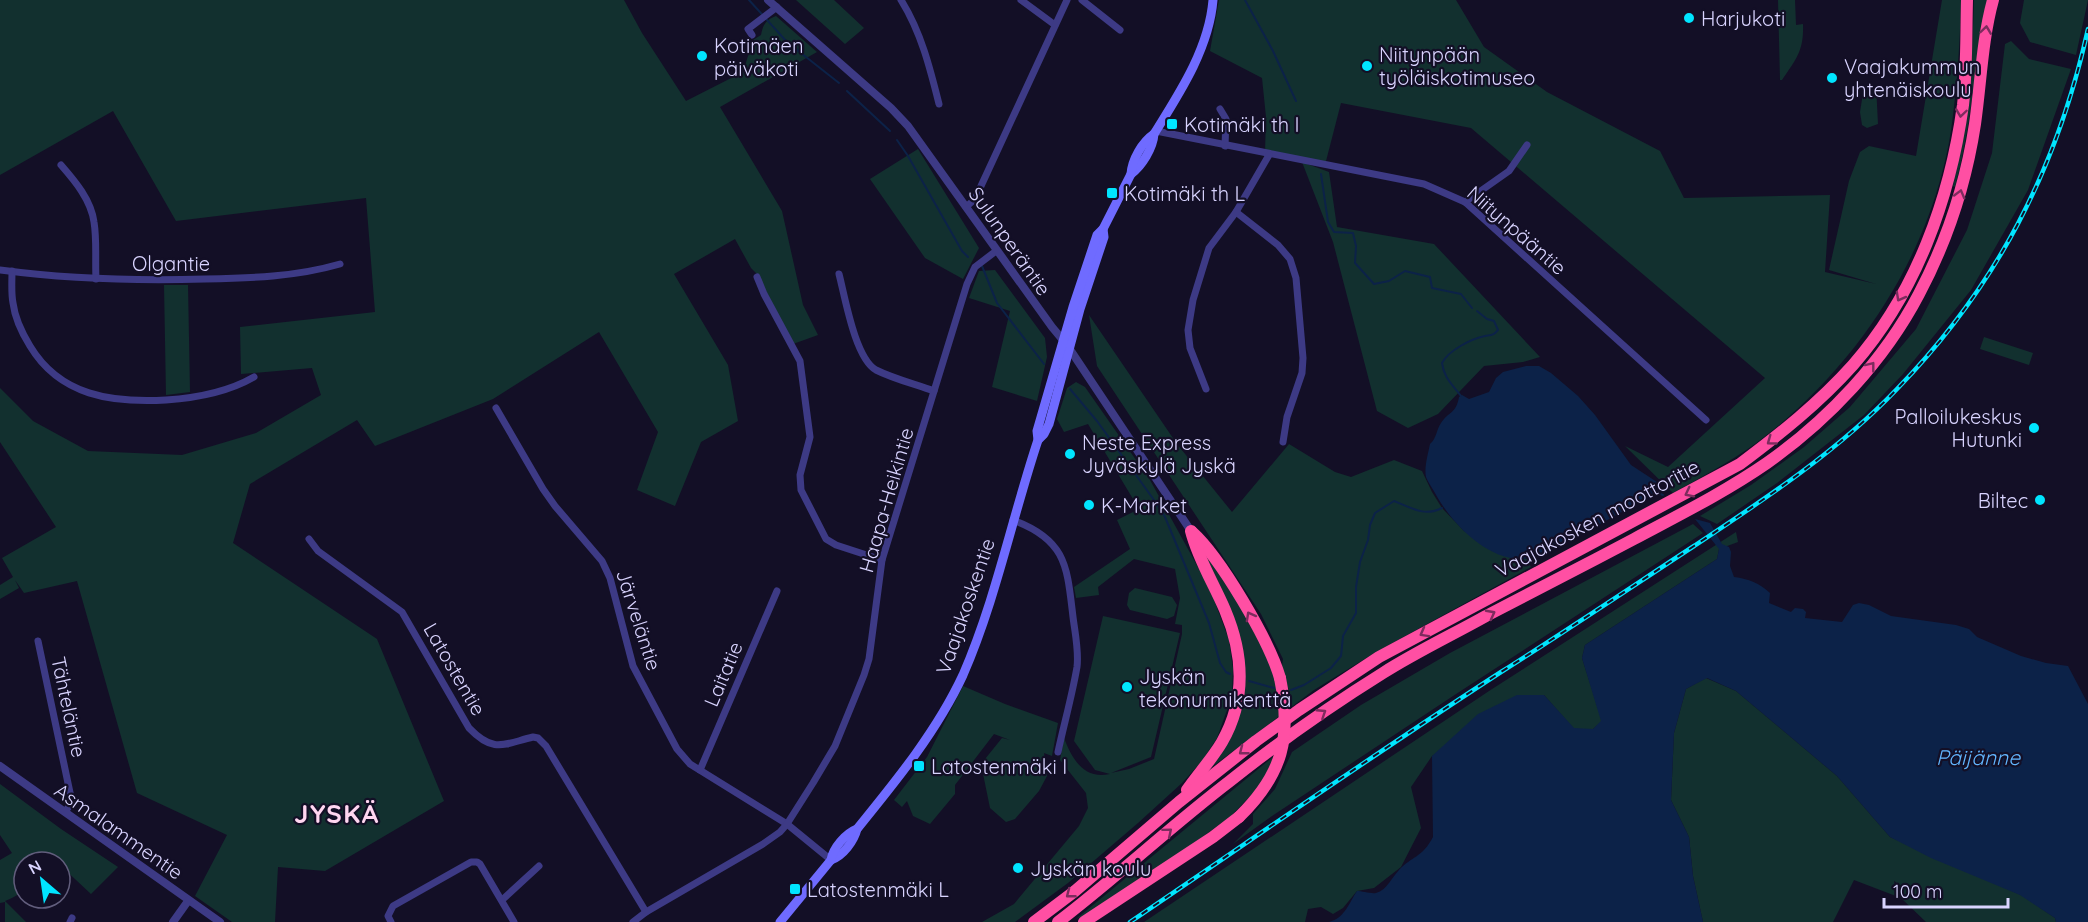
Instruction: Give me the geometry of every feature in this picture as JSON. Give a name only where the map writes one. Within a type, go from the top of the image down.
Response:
[{"type":"highway","name":"Vaajakosken moottoritie","points":[[1034,922],[1075,891],[1179,802],[1290,716],[1379,657],[1740,464],[1780,435],[1839,379],[1870,343],[1893,310],[1924,250],[1938,214],[1950,172],[1963,102],[1967,0]]},
{"type":"highway","name":"Vaajakosken moottoritie","points":[[1058,922],[1228,782],[1305,724],[1386,671],[1688,510],[1745,477],[1788,447],[1832,409],[1860,379],[1902,324],[1918,296],[1943,241],[1966,171],[1975,125],[1984,45],[1993,0]]},
{"type":"highway","points":[[1179,802],[1221,743],[1235,716],[1240,681],[1240,661],[1235,639],[1226,612],[1195,547],[1191,531]]},
{"type":"highway","points":[[1084,922],[1213,837],[1239,817],[1272,778],[1283,745],[1286,724],[1280,678],[1263,639],[1242,601],[1203,542],[1191,531]]},
{"type":"main road","name":"Vaajakoskentie","points":[[780,922],[831,860],[832,853],[840,843],[849,832],[857,828],[910,762],[962,677],[991,600],[1038,440],[1049,424],[1067,345],[1097,235],[1103,229],[1131,174],[1138,169],[1153,143],[1155,133],[1198,56],[1207,33],[1213,0]]},
{"type":"street","name":"Sulunperäntie","points":[[768,0],[891,108],[908,126],[996,251],[1067,345],[1191,531]]},
{"type":"street","points":[[901,0],[914,20],[939,104]]},
{"type":"street","points":[[1021,0],[1055,25]]},
{"type":"street","points":[[966,207],[975,199],[1067,0]]},
{"type":"street","points":[[1082,0],[1120,30]]},
{"type":"street","points":[[752,36],[748,29],[777,8]]},
{"type":"street","points":[[1220,109],[1226,119],[1225,146]]},
{"type":"street","name":"Niitynpääntie","points":[[1155,133],[1424,184],[1465,202],[1706,420]]},
{"type":"street","points":[[1465,202],[1509,171],[1527,145]]},
{"type":"street","points":[[1206,389],[1190,348],[1188,330],[1193,300],[1209,248],[1236,212],[1269,155]]},
{"type":"street","points":[[62,165],[75,181],[89,205],[94,221],[96,279]]},
{"type":"street","points":[[1236,212],[1278,245],[1290,259],[1296,278],[1303,358],[1302,373],[1287,417],[1283,442]]},
{"type":"street","name":"Haapa-Heikintie","points":[[633,922],[780,832],[835,746],[869,659],[882,560],[967,284],[975,267],[996,251]]},
{"type":"street","name":"Olgantie","points":[[0,270],[96,279],[150,281],[274,278],[314,272],[340,264]]},
{"type":"street","points":[[12,272],[13,305],[18,322],[35,355],[47,368],[79,390],[100,397],[125,400],[183,398],[236,388],[254,377]]},
{"type":"street","points":[[839,274],[858,345],[864,358],[874,369],[934,391]]},
{"type":"street","points":[[757,277],[800,361],[810,437],[800,475],[801,490],[826,539],[836,545],[882,560]]},
{"type":"street","name":"Järveläntie","points":[[496,408],[543,489],[602,561],[610,578],[633,666],[677,749],[690,764],[787,824],[831,860]]},
{"type":"street","points":[[1014,520],[1034,528],[1045,536],[1065,564],[1068,577],[1078,658],[1058,752]]},
{"type":"street","name":"Latostentie","points":[[309,539],[318,551],[402,612],[469,728],[478,737],[501,746],[533,737],[538,738],[546,746],[646,912]]},
{"type":"street","name":"Laitatie","points":[[700,770],[777,591]]},
{"type":"street","name":"Tähteläntie","points":[[38,641],[72,802],[65,812]]},
{"type":"street","name":"Asmalammentie","points":[[0,766],[220,922]]},
{"type":"street","points":[[391,922],[388,913],[393,906],[471,862],[480,864],[514,922]]},
{"type":"street","points":[[502,900],[539,866]]},
{"type":"street","points":[[173,922],[189,901]]},
{"type":"green space","points":[[0,0],[624,0],[642,33],[686,101],[743,72],[753,40],[761,35],[767,21],[776,16],[817,52],[720,107],[782,211],[803,305],[818,335],[793,344],[758,275],[751,268],[735,239],[674,274],[728,365],[738,421],[701,442],[675,506],[637,490],[658,432],[599,332],[493,399],[375,446],[357,420],[250,484],[233,543],[377,639],[444,801],[325,871],[278,867],[275,922],[232,922],[195,896],[227,835],[137,793],[77,581],[24,593],[15,580],[19,588],[0,599],[0,585],[13,577],[2,558],[56,527],[0,442],[0,388],[33,421],[88,451],[182,455],[256,433],[321,395],[312,368],[241,374],[240,327],[375,312],[366,198],[176,221],[113,111],[0,175]]},
{"type":"green space","points":[[796,0],[834,0],[864,28],[845,44]]},
{"type":"green space","points":[[1219,0],[1456,0],[1484,47],[1547,92],[1660,151],[1684,198],[1830,195],[1825,272],[1876,284],[1829,270],[1849,181],[1860,152],[1869,146],[1916,156],[1942,0],[1961,0],[1958,66],[1951,131],[1941,177],[1926,222],[1907,265],[1883,306],[1856,345],[1792,414],[1755,444],[1673,493],[1625,446],[1668,467],[1765,378],[1471,128],[1341,103],[1325,165],[1265,153],[1266,117],[1262,78],[1210,51]]},
{"type":"green space","points":[[1778,0],[1795,0],[1796,25],[1803,24],[1800,48],[1782,80],[1780,80]]},
{"type":"green space","points":[[1974,0],[1987,0],[1961,164],[1955,187],[1953,186],[1968,94]]},
{"type":"green space","points":[[2024,0],[2088,0],[2076,55],[2030,42],[2020,23]]},
{"type":"green space","points":[[2011,41],[2029,59],[2071,69],[2028,190],[1971,290],[1903,374],[1864,415],[1777,483],[1717,524],[1700,516],[1751,485],[1804,447],[1850,407],[1916,329],[1967,230],[1992,153],[2005,44]]},
{"type":"green space","points":[[1876,85],[1878,124],[1867,128],[1862,125],[1860,112],[1864,87]]},
{"type":"green space","points":[[918,149],[979,248],[963,279],[925,258],[870,179]]},
{"type":"green space","points":[[1302,162],[1329,172],[1337,227],[1434,244],[1540,357],[1523,362],[1484,366],[1438,414],[1408,428],[1377,411],[1333,242]]},
{"type":"green space","points":[[995,270],[1045,338],[1047,357],[1037,401],[992,387],[1010,311],[969,298],[979,271]]},
{"type":"green space","points":[[164,285],[188,285],[190,392],[166,395]]},
{"type":"green space","points":[[1089,315],[1177,444],[1232,512],[1289,444],[1335,472],[1351,477],[1394,460],[1422,471],[1442,508],[1464,531],[1513,558],[1527,559],[1531,567],[1376,652],[1314,690],[1212,767],[1244,680],[1201,545],[1250,621],[1267,655],[1280,695],[1289,691],[1282,666],[1283,659],[1261,614],[1097,366]]},
{"type":"green space","points":[[1984,337],[2033,353],[2029,365],[1980,349]]},
{"type":"green space","points":[[1076,382],[1085,387],[1150,480],[1210,589],[1229,640],[1233,669],[1232,696],[1217,738],[1202,761],[1182,783],[1138,823],[1068,883],[1015,922],[982,922],[1014,904],[1079,826],[1088,808],[1086,793],[1060,760],[1064,738],[1075,760],[1086,771],[1101,775],[1110,774],[1095,770],[1074,741],[1103,616],[1180,633],[1151,757],[1111,773],[1154,759],[1182,634],[1182,625],[1175,624],[1180,598],[1175,569],[1134,559],[1098,587],[1099,595],[1076,598],[1074,587],[1130,549],[1117,520],[1139,509],[1088,424],[1064,432],[1057,419],[1067,388]]},
{"type":"green space","points":[[1693,524],[1703,533],[1453,696],[1233,844],[1253,824],[1253,814],[1275,789],[1292,752],[1361,705],[1450,653]]},
{"type":"green space","points":[[1736,532],[1738,542],[1719,549],[1717,559],[1585,645],[1582,658],[1602,721],[1593,729],[1574,729],[1544,695],[1432,756],[1411,787],[1421,828],[1401,867],[1374,888],[1357,891],[1343,908],[1333,914],[1321,907],[1308,909],[1305,922],[1144,922],[1489,691]]},
{"type":"green space","points":[[1135,588],[1172,597],[1177,605],[1174,616],[1167,619],[1130,610],[1127,605],[1129,593]]},
{"type":"green space","points":[[1706,678],[1736,691],[1837,776],[1890,837],[2023,896],[2055,918],[2056,922],[1926,922],[1901,898],[1854,880],[1833,922],[1703,922],[1693,876],[1689,837],[1671,800],[1674,733],[1686,689]]},
{"type":"green space","points":[[963,686],[1058,723],[1052,756],[1044,753],[1047,776],[1039,791],[1015,819],[1006,822],[990,808],[981,764],[1002,738],[1010,740],[994,734],[955,785],[955,794],[930,824],[913,816],[907,801],[902,807],[894,800],[927,757]]},
{"type":"green space","points":[[1274,756],[1258,788],[1230,817],[1183,851],[1076,919]]},
{"type":"green space","points":[[0,784],[118,867],[91,894],[72,876],[72,850],[12,850],[12,853],[0,835]]},
{"type":"green space","points":[[12,853],[12,898],[5,901],[26,922],[5,922],[5,902],[0,903],[0,860]]},
{"type":"water","points":[[1526,366],[1539,366],[1578,396],[1595,415],[1631,465],[1660,484],[1655,494],[1578,536],[1530,558],[1515,558],[1487,549],[1474,540],[1451,517],[1426,477],[1426,460],[1430,444],[1438,428],[1454,410],[1459,397],[1462,395],[1469,399],[1489,392],[1496,378],[1503,372]]},
{"type":"water","name":"Päijänne","points":[[1695,519],[1710,523],[1722,544],[1729,547],[1730,566],[1734,577],[1754,582],[1766,590],[1770,593],[1769,603],[1791,612],[1795,608],[1803,609],[1806,612],[1805,618],[1842,622],[1853,605],[1859,603],[1869,605],[1891,616],[1956,625],[1969,629],[1977,637],[2021,656],[2068,666],[2088,704],[2088,922],[2056,922],[2055,918],[2020,895],[1931,858],[1890,837],[1837,776],[1736,691],[1707,678],[1686,689],[1674,733],[1671,800],[1689,837],[1693,876],[1703,922],[1329,922],[1343,914],[1357,891],[1374,893],[1380,891],[1399,870],[1429,844],[1433,837],[1432,756],[1478,714],[1517,695],[1544,695],[1574,728],[1593,729],[1601,721],[1582,658],[1585,645],[1717,559],[1719,549]]},
{"type":"waterway","points":[[749,0],[787,42],[839,83]]},
{"type":"waterway","points":[[1245,0],[1273,51],[1296,101]]},
{"type":"waterway","points":[[847,91],[890,131]]},
{"type":"waterway","points":[[897,140],[962,251],[968,257]]},
{"type":"waterway","points":[[1321,174],[1328,222],[1334,232],[1353,233],[1356,246],[1355,263],[1374,284],[1389,281],[1405,271],[1430,277],[1432,288],[1461,294],[1472,308]]},
{"type":"waterway","points":[[982,266],[997,303],[1044,364]]},
{"type":"waterway","points":[[1461,396],[1447,377],[1442,363],[1445,358],[1467,342],[1492,335],[1498,330],[1494,321],[1487,319],[1477,311]]},
{"type":"waterway","points":[[1070,389],[1097,421],[1165,517],[1209,623],[1220,663],[1230,674]]},
{"type":"waterway","points":[[1655,492],[1663,495]]},
{"type":"waterway","points":[[1291,690],[1304,685],[1331,668],[1341,656],[1343,636],[1356,613],[1356,587],[1360,562],[1375,513],[1394,501],[1424,512],[1442,508]]},
{"type":"waterway","points":[[1249,681],[1274,688]]},
{"type":"railway","points":[[1130,922],[1408,733],[1747,510],[1826,454],[1874,412],[1933,350],[1965,309],[1993,267],[2018,223],[2059,130],[2088,29]]},
{"type":"place","name":"Harjukoti","points":[[1689,18]]},
{"type":"place","name":"Kotimäen päiväkoti","points":[[702,56]]},
{"type":"place","name":"Niitynpään työläiskotimuseo","points":[[1367,66]]},
{"type":"place","name":"Vaajakummun yhtenäiskoulu","points":[[1832,78]]},
{"type":"place","name":"Kotimäki th I","points":[[1172,124]]},
{"type":"place","name":"Kotimäki th L","points":[[1112,193]]},
{"type":"place","name":"Palloilukeskus Hutunki","points":[[2034,428]]},
{"type":"place","name":"Neste Express Jyväskylä Jyskä","points":[[1070,454]]},
{"type":"place","name":"Biltec","points":[[2040,500]]},
{"type":"place","name":"K-Market","points":[[1089,505]]},
{"type":"place","name":"Jyskän tekonurmikenttä","points":[[1127,687]]},
{"type":"place","name":"Latostenmäki I","points":[[919,766]]},
{"type":"place","name":"Jyskän koulu","points":[[1018,868]]},
{"type":"place","name":"Latostenmäki L","points":[[795,889]]},
{"type":"district","name":"JYSKÄ","points":[[337,813]]}]
